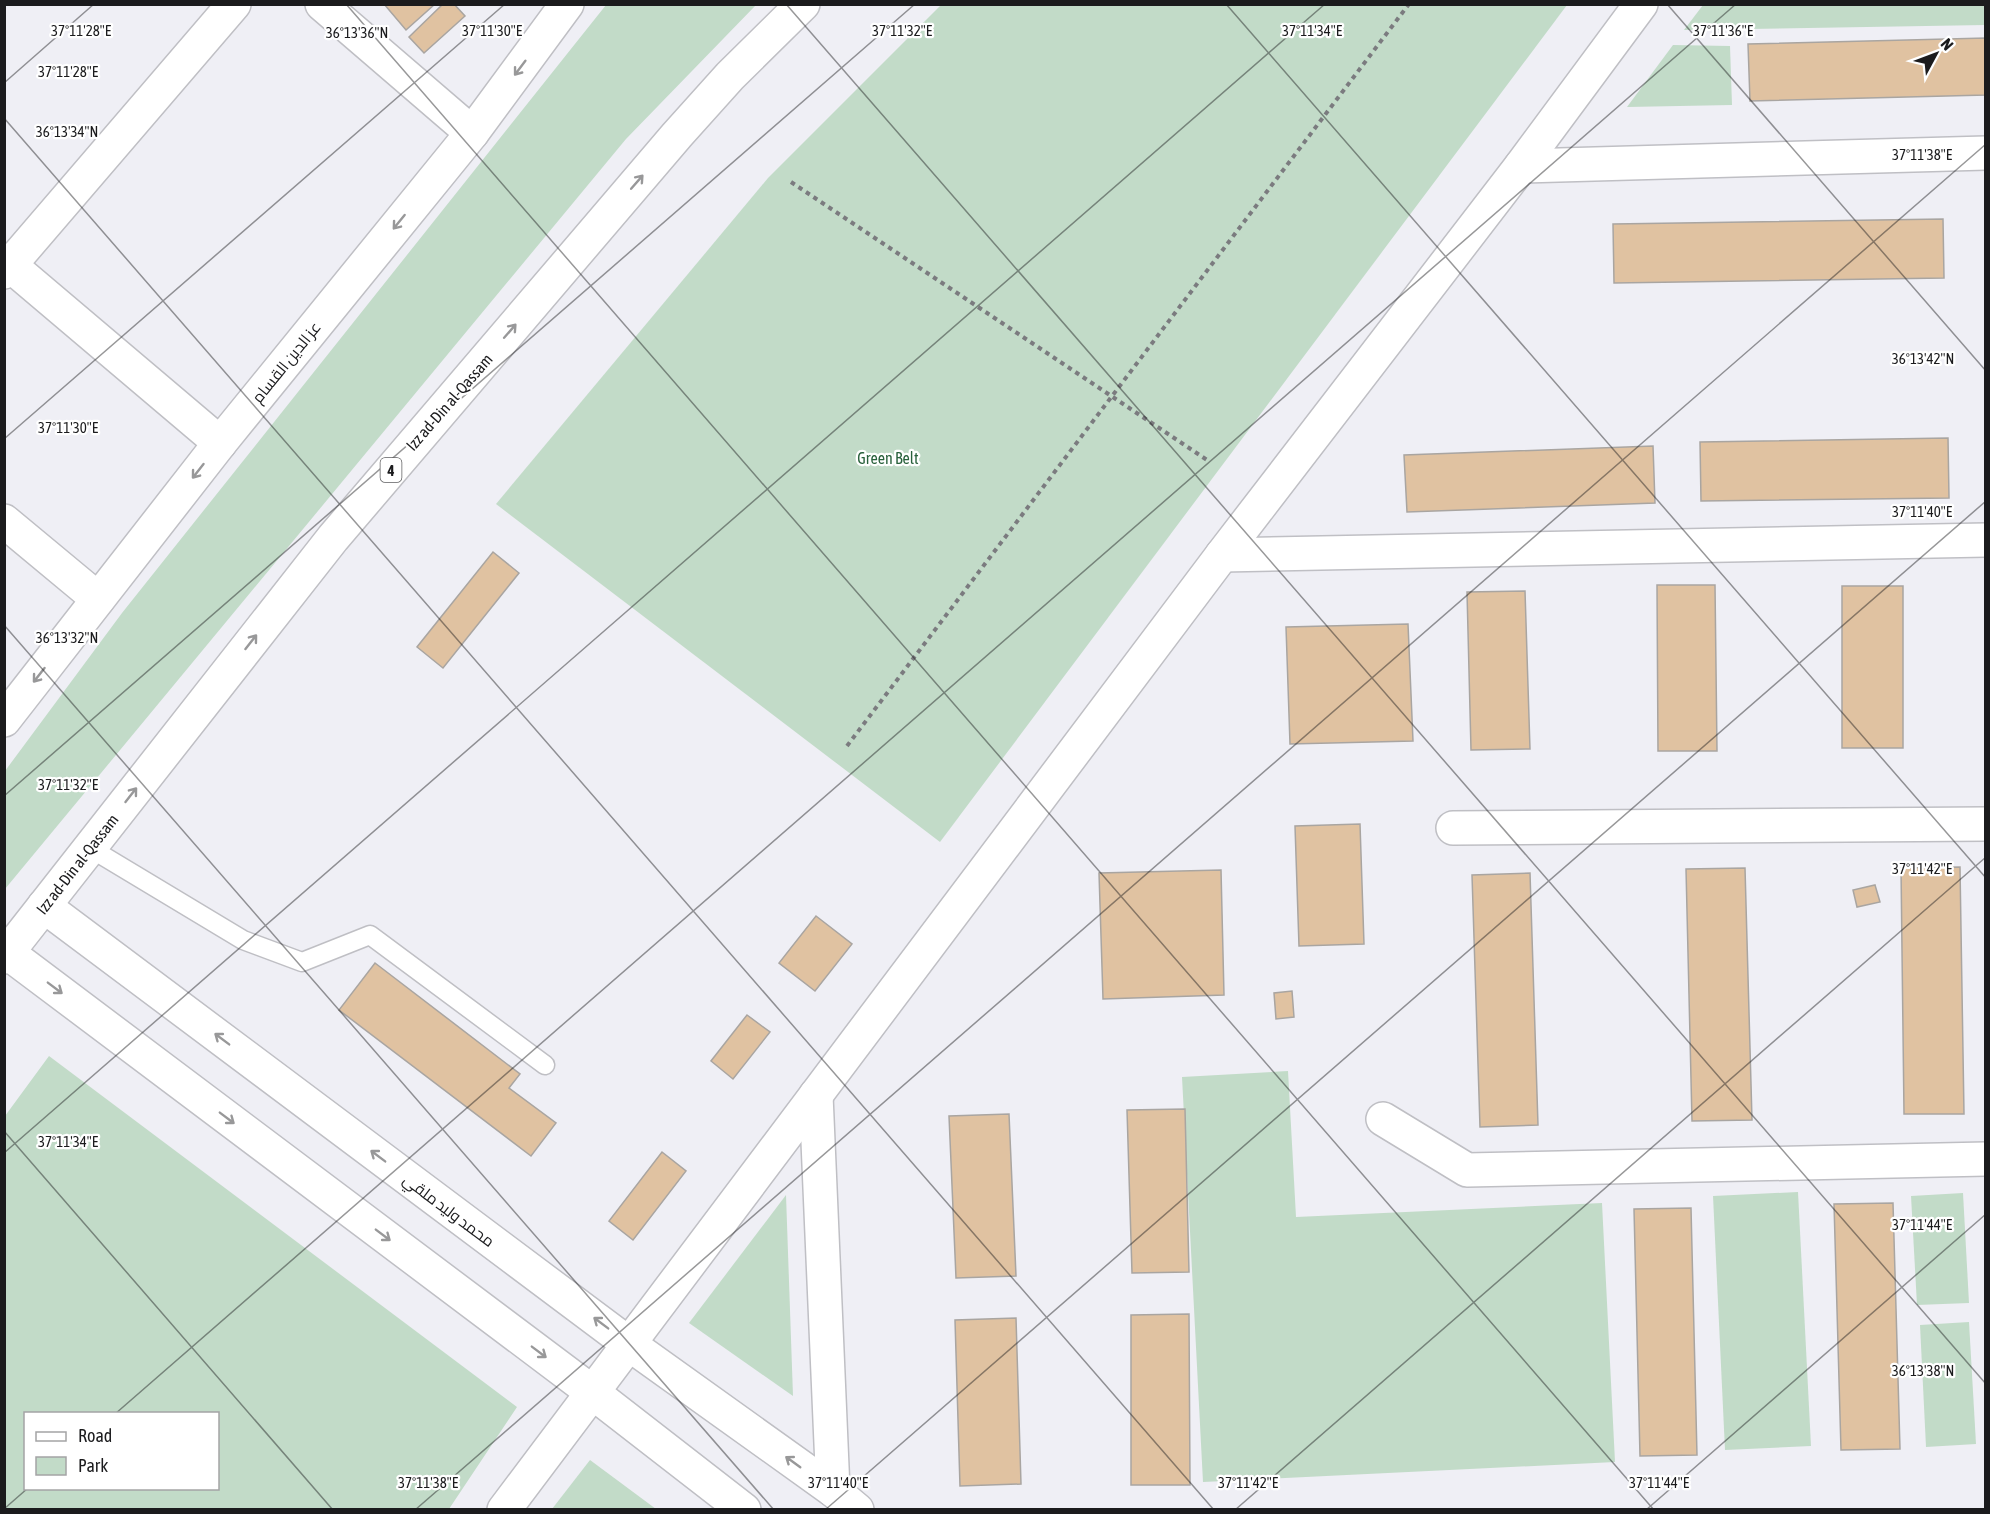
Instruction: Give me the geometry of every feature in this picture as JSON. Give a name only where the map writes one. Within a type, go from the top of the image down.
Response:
[{"type":"main road","points":[[220,443],[6,266],[234,4]]},
{"type":"main road","points":[[322,4],[472,133]]},
{"type":"main road","name":"عز الدين القسام","points":[[4,720],[220,443],[472,133],[567,4]]},
{"type":"main road","name":"Izz ad-Din al-Qassam","points":[[6,955],[333,538],[685,127],[730,76],[803,4]]},
{"type":"main road","points":[[504,1509],[1222,555],[1521,166],[1641,4]]},
{"type":"main road","points":[[1521,166],[1986,153]]},
{"type":"main road","points":[[4,521],[98,599]]},
{"type":"main road","points":[[1222,555],[1986,540]]},
{"type":"main road","points":[[1453,828],[1986,824]]},
{"type":"main road","name":"محمد وليد ملقي","points":[[44,906],[629,1344],[845,1500]]},
{"type":"main road","points":[[6,955],[592,1392],[744,1509]]},
{"type":"main road","points":[[816,1095],[845,1500]]},
{"type":"main road","points":[[1383,1119],[1467,1170],[1986,1159]]},
{"type":"lane","points":[[90,848],[243,940],[302,963],[370,935],[545,1065]]},
{"type":"path","points":[[848,746],[1409,4]]},
{"type":"path","points":[[791,182],[1207,460]]},
{"type":"green space","points":[[606,5],[756,5],[626,139],[5,889],[5,771],[122,613]]},
{"type":"green space","name":"Green Belt","points":[[941,5],[1567,5],[940,842],[496,504],[768,178]]},
{"type":"green space","points":[[1703,5],[1985,5],[1985,25],[1684,30]]},
{"type":"green space","points":[[1673,45],[1730,46],[1732,105],[1627,107]]},
{"type":"green space","points":[[49,1056],[517,1407],[449,1509],[5,1509],[5,1116]]},
{"type":"green space","points":[[1288,1071],[1296,1217],[1602,1203],[1615,1462],[1203,1482],[1182,1077]]},
{"type":"green space","points":[[1798,1192],[1811,1446],[1725,1450],[1713,1196]]},
{"type":"green space","points":[[1963,1193],[1969,1303],[1917,1305],[1911,1196]]},
{"type":"green space","points":[[786,1195],[793,1396],[689,1323]]},
{"type":"green space","points":[[1969,1322],[1976,1444],[1926,1447],[1920,1325]]},
{"type":"green space","points":[[590,1460],[656,1509],[552,1509]]},
{"type":"building","points":[[384,4],[435,4],[406,30]]},
{"type":"building","points":[[443,4],[454,4],[465,16],[424,53],[409,37]]},
{"type":"building","points":[[1986,38],[1986,95],[1750,101],[1748,44]]},
{"type":"building","points":[[1943,219],[1944,278],[1614,283],[1613,224]]},
{"type":"building","points":[[1948,438],[1949,498],[1701,501],[1700,442]]},
{"type":"building","points":[[1653,446],[1655,503],[1407,512],[1404,455]]},
{"type":"building","points":[[493,552],[519,573],[443,668],[417,647]]},
{"type":"building","points":[[1657,585],[1715,585],[1717,751],[1658,751]]},
{"type":"building","points":[[1842,586],[1903,586],[1903,748],[1842,748]]},
{"type":"building","points":[[1525,591],[1530,749],[1471,750],[1467,592]]},
{"type":"building","points":[[1408,624],[1413,741],[1290,744],[1286,627]]},
{"type":"building","points":[[1360,824],[1364,944],[1299,946],[1295,826]]},
{"type":"building","points":[[1960,867],[1964,1114],[1904,1114],[1901,868]]},
{"type":"building","points":[[1745,868],[1752,1120],[1692,1121],[1686,869]]},
{"type":"building","points":[[1221,870],[1224,995],[1103,999],[1099,873]]},
{"type":"building","points":[[1530,873],[1538,1125],[1480,1127],[1472,875]]},
{"type":"building","points":[[1875,885],[1880,902],[1857,907],[1853,890]]},
{"type":"building","points":[[816,916],[852,944],[815,991],[779,963]]},
{"type":"building","points":[[375,963],[520,1074],[509,1088],[556,1123],[531,1156],[339,1010]]},
{"type":"building","points":[[1292,991],[1294,1017],[1276,1019],[1274,993]]},
{"type":"building","points":[[747,1015],[770,1032],[733,1079],[711,1061]]},
{"type":"building","points":[[1185,1109],[1189,1272],[1132,1273],[1127,1110]]},
{"type":"building","points":[[1009,1114],[1016,1276],[956,1278],[949,1116]]},
{"type":"building","points":[[662,1152],[686,1171],[633,1240],[609,1221]]},
{"type":"building","points":[[1893,1203],[1900,1449],[1841,1450],[1834,1204]]},
{"type":"building","points":[[1691,1208],[1697,1455],[1640,1456],[1634,1209]]},
{"type":"building","points":[[1189,1314],[1190,1485],[1131,1485],[1131,1315]]},
{"type":"building","points":[[1016,1318],[1021,1484],[960,1486],[955,1320]]}]
